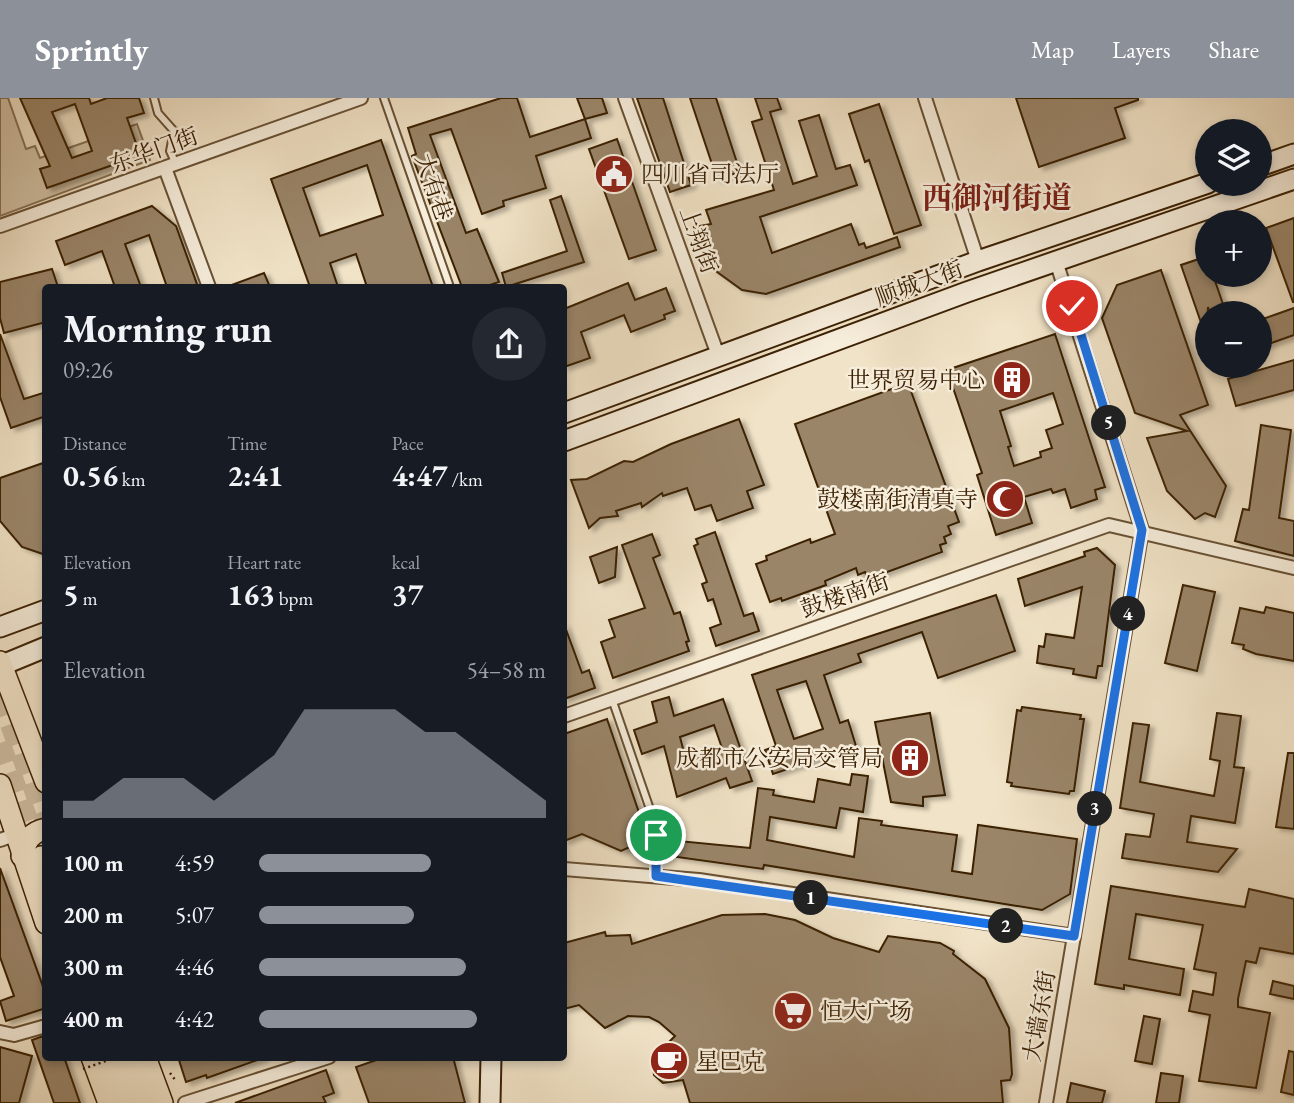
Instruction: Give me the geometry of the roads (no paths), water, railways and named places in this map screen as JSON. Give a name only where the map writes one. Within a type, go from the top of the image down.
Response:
[{"type":"main road","points":[[1272,162],[1294,154]]},
{"type":"main road","name":"顺城大街","points":[[567,440],[1056,261],[1294,179]]},
{"type":"main road","name":"顺城大街","points":[[567,412],[978,261],[1195,187]]},
{"type":"main road","points":[[0,628],[42,612]]},
{"type":"main road","points":[[42,648],[0,664],[42,772]]},
{"type":"main road","points":[[0,785],[8,837],[36,861]]},
{"type":"main road","points":[[42,830],[26,841],[36,861],[42,898]]},
{"type":"main road","points":[[110,1061],[125,1103]]},
{"type":"main road","points":[[129,1061],[144,1103]]},
{"type":"main road","points":[[146,1061],[162,1103]]},
{"type":"main road","points":[[489,1103],[491,1061]]},
{"type":"main road","points":[[88,1063],[109,1103]]},
{"type":"street","name":"东华门街","points":[[0,226],[361,98]]},
{"type":"street","name":"上翔街","points":[[625,98],[719,358]]},
{"type":"street","points":[[925,98],[978,261]]},
{"type":"street","points":[[170,166],[208,284]]},
{"type":"street","points":[[1056,261],[1142,530]]},
{"type":"street","name":"鼓楼南街","points":[[567,715],[1109,525],[1142,530],[1294,568]]},
{"type":"street","name":"大墙东街","points":[[1046,1103],[1142,530]]},
{"type":"street","points":[[567,869],[656,876],[1074,936]]},
{"type":"street","points":[[0,1032],[14,1035],[42,1027]]},
{"type":"street","points":[[186,1103],[316,1061]]},
{"type":"lane","points":[[154,98],[158,113],[174,131],[170,166]]},
{"type":"lane","name":"大有巷","points":[[384,98],[449,284]]},
{"type":"lane","points":[[612,699],[653,818],[656,876]]},
{"type":"tunnel","points":[[0,695],[42,811]]},
{"type":"tunnel","points":[[0,743],[38,849]]},
{"type":"place","name":"四川省司法厅","points":[[614,174]]},
{"type":"place","name":"世界贸易中心","points":[[1012,380]]},
{"type":"place","name":"鼓楼南街清真寺","points":[[1005,499]]},
{"type":"place","name":"成都市公安局交管局","points":[[910,758]]},
{"type":"place","name":"恒大广场","points":[[793,1011]]},
{"type":"place","name":"星巴克","points":[[669,1061]]},
{"type":"district","name":"西御河街道","points":[[997,198]]}]
